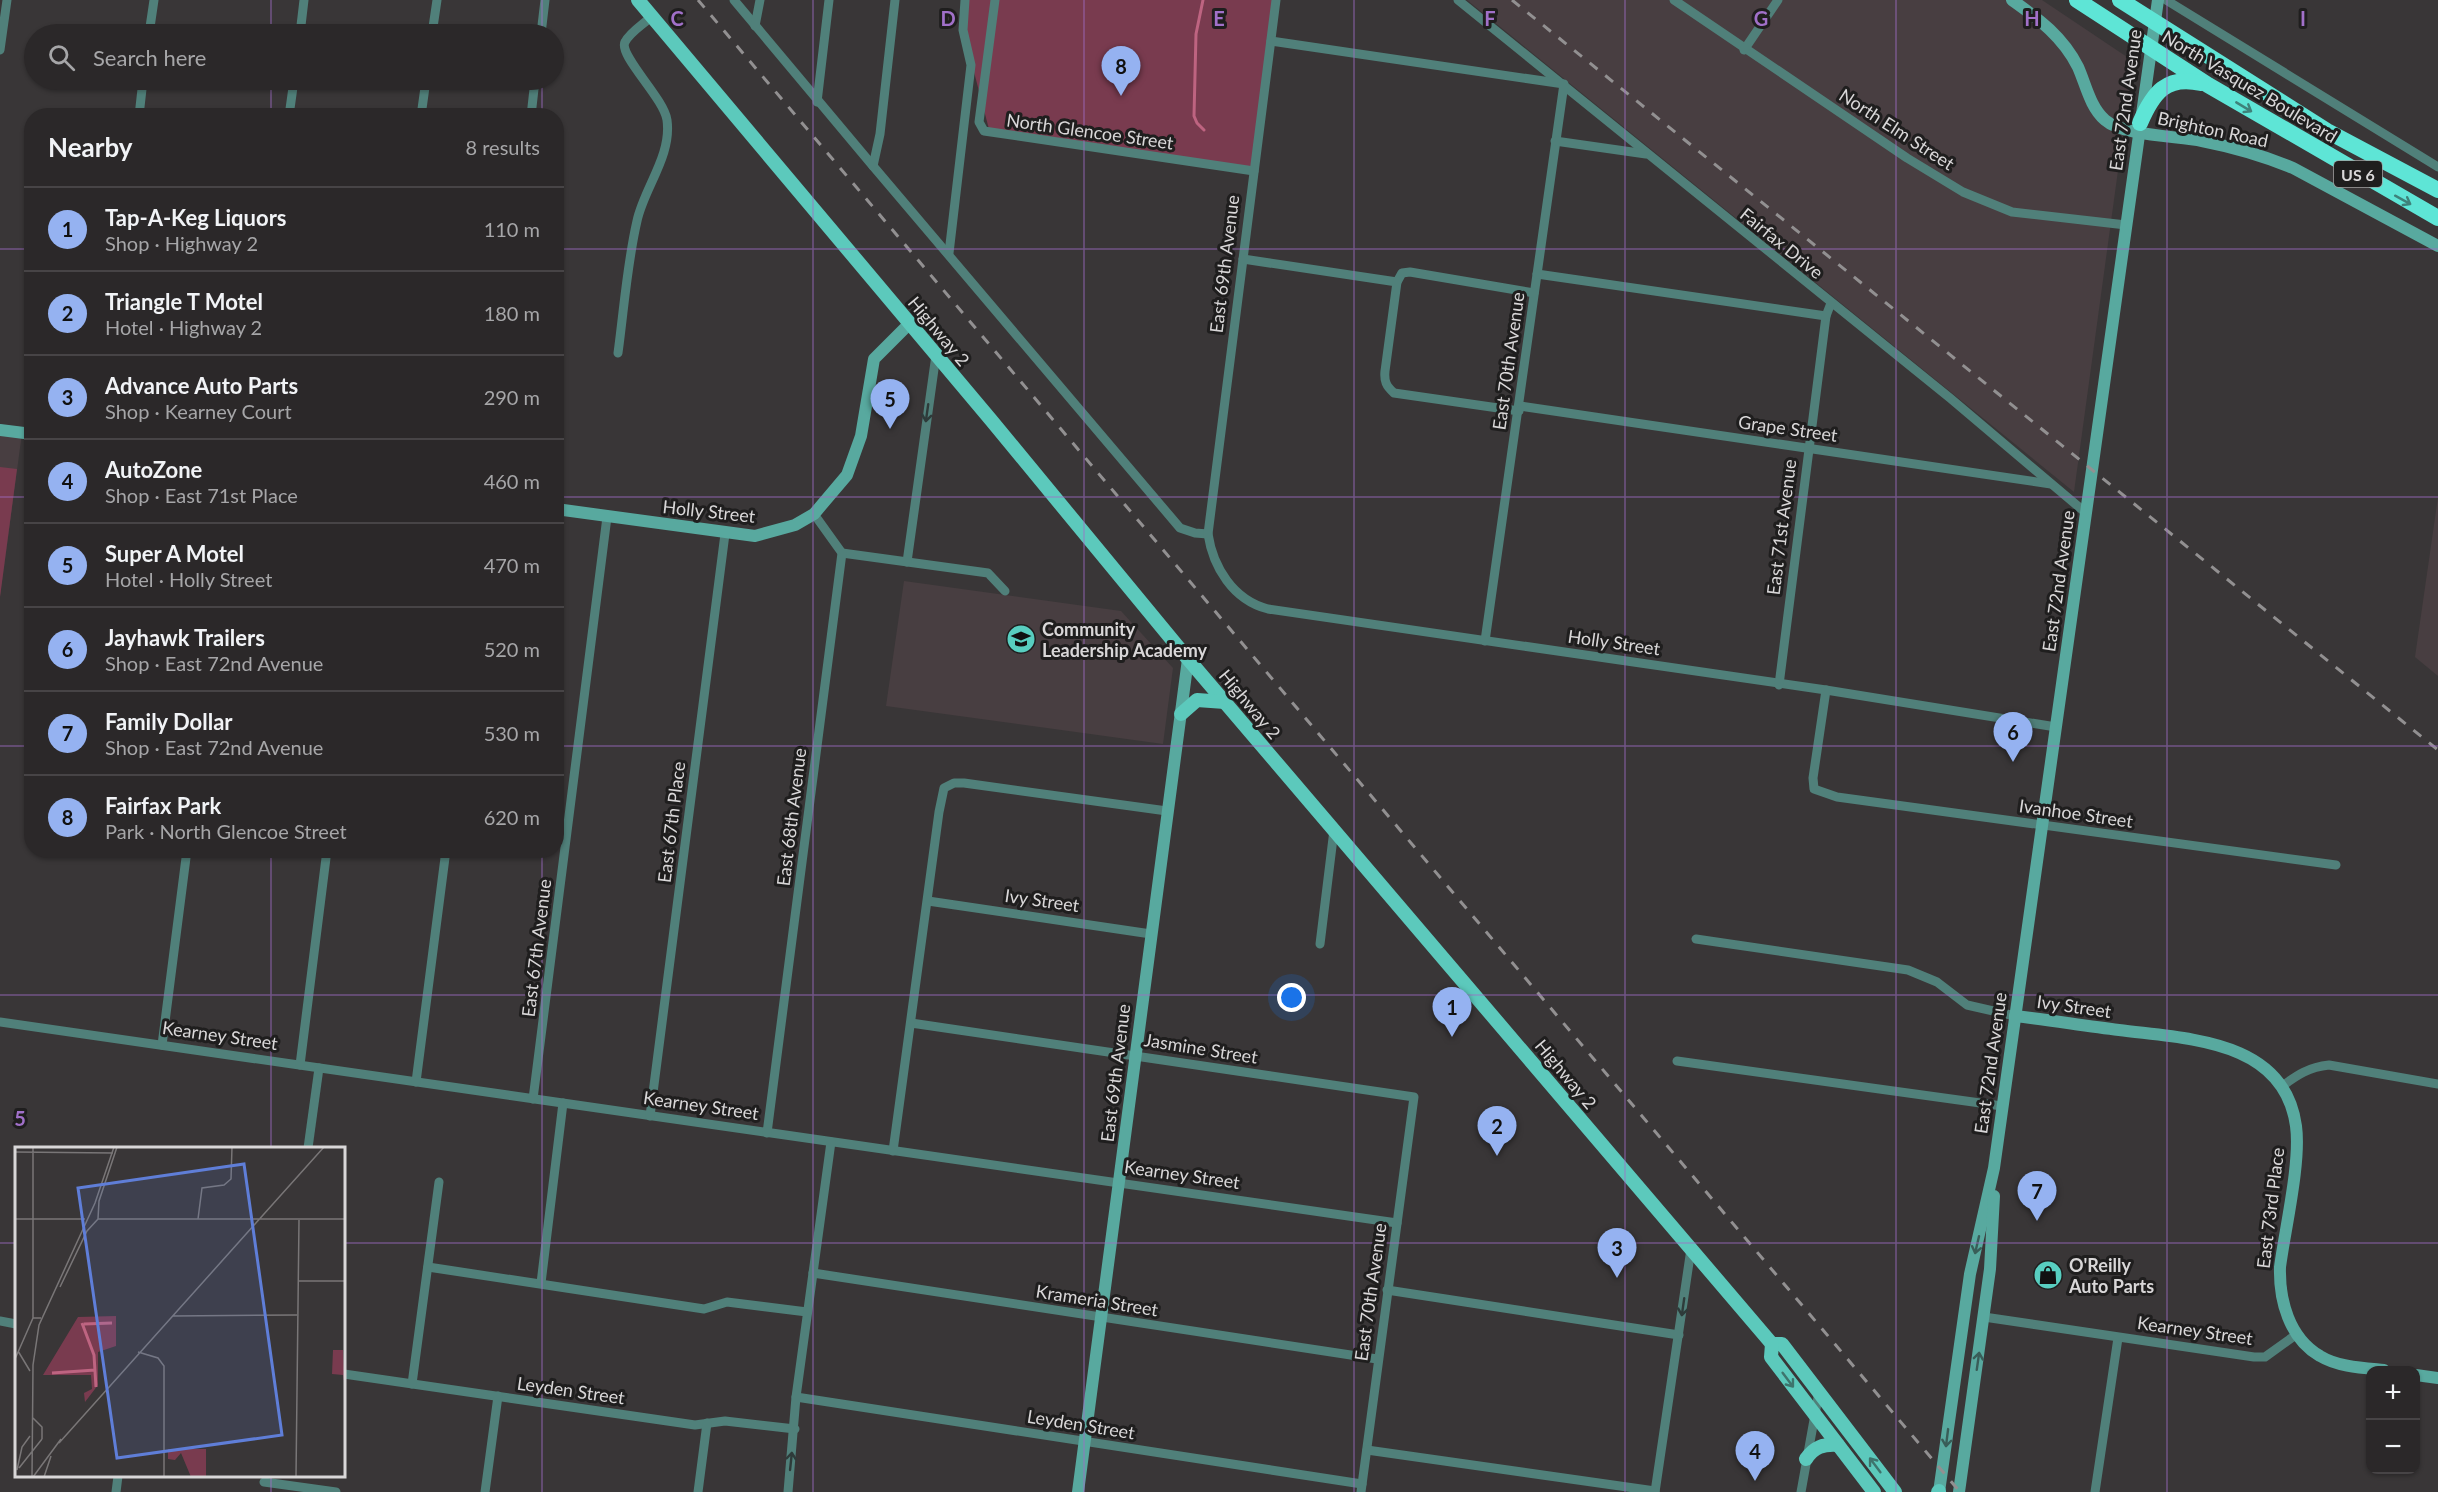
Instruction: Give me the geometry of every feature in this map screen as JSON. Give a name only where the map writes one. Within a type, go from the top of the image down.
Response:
[{"type":"highway","name":"North Vasquez Boulevard","points":[[2077,0],[2208,85],[2438,218]]},
{"type":"highway","name":"North Vasquez Boulevard","points":[[2120,0],[2337,136],[2438,190]]},
{"type":"highway","points":[[2140,128],[2150,101],[2169,84],[2185,81],[2208,85]]},
{"type":"main road","name":"Highway 2","points":[[638,0],[1188,659],[1772,1344],[1771,1357],[1874,1492]]},
{"type":"main road","points":[[1181,714],[1197,700],[1225,702]]},
{"type":"main road","name":"Highway 2","points":[[1772,1344],[1782,1344],[1894,1489]]},
{"type":"main road","points":[[1806,1460],[1812,1450],[1822,1446],[1838,1445]]},
{"type":"street","points":[[0,50],[7,0]]},
{"type":"street","points":[[150,24],[154,0]]},
{"type":"street","points":[[301,24],[304,0]]},
{"type":"street","points":[[433,24],[437,0]]},
{"type":"street","points":[[542,24],[546,0]]},
{"type":"street","points":[[735,0],[817,102],[949,253],[1180,528],[1208,534]]},
{"type":"street","points":[[755,26],[760,0]]},
{"type":"street","points":[[817,102],[829,0]]},
{"type":"street","points":[[873,166],[880,134],[896,0]]},
{"type":"street","points":[[949,253],[971,65],[963,30],[965,0]]},
{"type":"street","name":"North Glencoe Street","points":[[995,0],[979,122],[984,131],[1254,171]]},
{"type":"street","name":"East 69th Avenue","points":[[1208,534],[1276,0]]},
{"type":"street","name":"Fairfax Drive","points":[[1458,0],[1564,84],[1646,154],[2086,513]]},
{"type":"street","name":"North Elm Street","points":[[1674,0],[1744,50],[1907,158],[1963,192],[2012,212],[2126,225]]},
{"type":"street","points":[[1744,50],[1778,0]]},
{"type":"street","name":"Brighton Road","points":[[2012,0],[2042,21],[2060,39],[2077,65],[2093,105],[2104,120],[2118,127],[2140,128],[2202,141],[2270,159],[2293,168],[2438,246]]},
{"type":"street","name":"East 72nd Avenue","points":[[1939,1492],[1970,1274],[1994,1168],[2158,0]]},
{"type":"street","points":[[2166,0],[2438,167]]},
{"type":"street","points":[[618,353],[637,219],[654,181],[667,130],[664,108],[656,94],[628,59],[623,48],[626,41],[652,16]]},
{"type":"street","points":[[1271,41],[1564,84]]},
{"type":"street","name":"East 70th Avenue","points":[[1485,641],[1564,84]]},
{"type":"street","points":[[140,108],[142,90]]},
{"type":"street","points":[[290,108],[293,90]]},
{"type":"street","points":[[422,108],[425,90]]},
{"type":"street","points":[[532,108],[534,90]]},
{"type":"street","points":[[1555,141],[1646,154]]},
{"type":"street","points":[[1243,259],[1396,282],[1402,273],[1410,272],[1534,293]]},
{"type":"street","points":[[1537,274],[1826,316]]},
{"type":"street","name":"Grape Street","points":[[1396,282],[1384,380],[1394,393],[1808,448],[2051,484]]},
{"type":"street","name":"East 71st Avenue","points":[[1779,684],[1826,316],[1831,303]]},
{"type":"street","name":"Holly Street","points":[[564,510],[725,534],[762,535],[795,525],[814,514],[835,492],[856,455],[874,359],[909,324]]},
{"type":"street","points":[[907,562],[936,355]]},
{"type":"street","points":[[0,430],[24,433]]},
{"type":"street","points":[[814,514],[842,553],[988,573],[1005,591]]},
{"type":"street","name":"East 67th Avenue","points":[[564,855],[607,517]]},
{"type":"street","name":"East 67th Place","points":[[650,1116],[725,534]]},
{"type":"street","name":"Holly Street","points":[[1208,534],[1211,552],[1224,578],[1239,593],[1264,608],[1826,690],[2056,727]]},
{"type":"street","name":"East 68th Avenue","points":[[768,1132],[842,553]]},
{"type":"street","name":"East 69th Avenue","points":[[1078,1492],[1188,659]]},
{"type":"street","name":"Ivanhoe Street","points":[[1826,690],[1813,778],[1814,789],[1837,797],[2336,865]]},
{"type":"street","points":[[893,1151],[942,792],[951,784],[964,783],[1167,812]]},
{"type":"street","points":[[1320,944],[1334,830]]},
{"type":"street","points":[[162,1045],[187,858]]},
{"type":"street","points":[[300,1065],[326,858]]},
{"type":"street","points":[[416,1082],[445,858]]},
{"type":"street","name":"East 67th Avenue","points":[[533,1099],[564,858]]},
{"type":"street","name":"Ivy Street","points":[[928,901],[1151,934]]},
{"type":"street","name":"Ivy Street","points":[[1696,939],[1908,970],[1937,982],[1967,1005],[2015,1016],[2200,1040],[2222,1045],[2243,1053],[2264,1067],[2281,1087]]},
{"type":"street","name":"Kearney Street","points":[[0,1022],[1396,1223]]},
{"type":"street","name":"Jasmine Street","points":[[910,1023],[1135,1054],[1414,1097]]},
{"type":"street","points":[[1677,1061],[2002,1106]]},
{"type":"street","points":[[2281,1087],[2299,1073],[2314,1066],[2330,1065],[2438,1084]]},
{"type":"street","points":[[308,1147],[319,1068]]},
{"type":"street","name":"East 73rd Place","points":[[2281,1087],[2292,1107],[2297,1148],[2279,1286],[2287,1318],[2297,1334]]},
{"type":"street","name":"East 70th Avenue","points":[[1362,1488],[1377,1359],[1414,1097]]},
{"type":"street","points":[[541,1283],[563,1103]]},
{"type":"street","points":[[788,1492],[796,1397],[831,1142]]},
{"type":"street","name":"East 72nd Avenue","points":[[1959,1492],[1992,1251],[1994,1168]]},
{"type":"street","points":[[412,1384],[439,1182]]},
{"type":"street","points":[[1366,1450],[1655,1492],[1691,1249]]},
{"type":"street","points":[[428,1267],[704,1309],[727,1302],[807,1312]]},
{"type":"street","name":"Krameria Street","points":[[813,1273],[1377,1359]]},
{"type":"street","points":[[1387,1290],[1679,1335]]},
{"type":"street","name":"Kearney Street","points":[[1984,1317],[2118,1338],[2265,1357],[2297,1334]]},
{"type":"street","points":[[0,1322],[15,1324]]},
{"type":"street","points":[[2297,1334],[2321,1357],[2341,1365],[2366,1368]]},
{"type":"street","points":[[2096,1492],[2118,1338]]},
{"type":"street","name":"Leyden Street","points":[[345,1374],[695,1425],[725,1421],[795,1430]]},
{"type":"street","points":[[2420,1376],[2438,1378]]},
{"type":"street","points":[[1801,1492],[1819,1392]]},
{"type":"street","points":[[485,1492],[498,1396]]},
{"type":"street","name":"Leyden Street","points":[[796,1397],[1085,1441],[1362,1488]]},
{"type":"street","points":[[698,1492],[708,1424]]},
{"type":"street","points":[[116,1492],[118,1477]]},
{"type":"street","points":[[263,1492],[264,1479],[336,1492]]},
{"type":"shaded area","points":[[965,0],[1276,0],[1254,171],[990,133],[963,30]]},
{"type":"shaded area","points":[[1467,0],[2042,0],[2133,61],[2074,492]]},
{"type":"shaded area","points":[[0,430],[22,433],[0,597]]},
{"type":"shaded area","points":[[0,467],[17,469],[0,597]]},
{"type":"shaded area","points":[[2438,497],[2438,676],[2415,657]]},
{"type":"shaded area","name":"Community Leadership Academy","points":[[904,581],[1121,611],[1173,668],[1163,744],[886,706]]},
{"type":"waterway","points":[[1203,0],[1196,34],[1194,116],[1204,130]]},
{"type":"railway","points":[[698,0],[1960,1492]]},
{"type":"railway","points":[[1512,0],[2438,750]]},
{"type":"place","name":"Fairfax Park","points":[[1121,96]]},
{"type":"place","name":"Super A Motel","points":[[890,429]]},
{"type":"place","name":"Community Leadership Academy","points":[[1021,639]]},
{"type":"place","name":"Jayhawk Trailers","points":[[2013,762]]},
{"type":"place","name":"Tap-A-Keg Liquors","points":[[1452,1037]]},
{"type":"place","name":"Triangle T Motel","points":[[1497,1156]]},
{"type":"place","name":"Family Dollar","points":[[2037,1221]]},
{"type":"place","name":"O'Reilly Auto Parts","points":[[2048,1275]]},
{"type":"place","name":"Advance Auto Parts","points":[[1617,1278]]},
{"type":"place","name":"AutoZone","points":[[1755,1481]]}]
